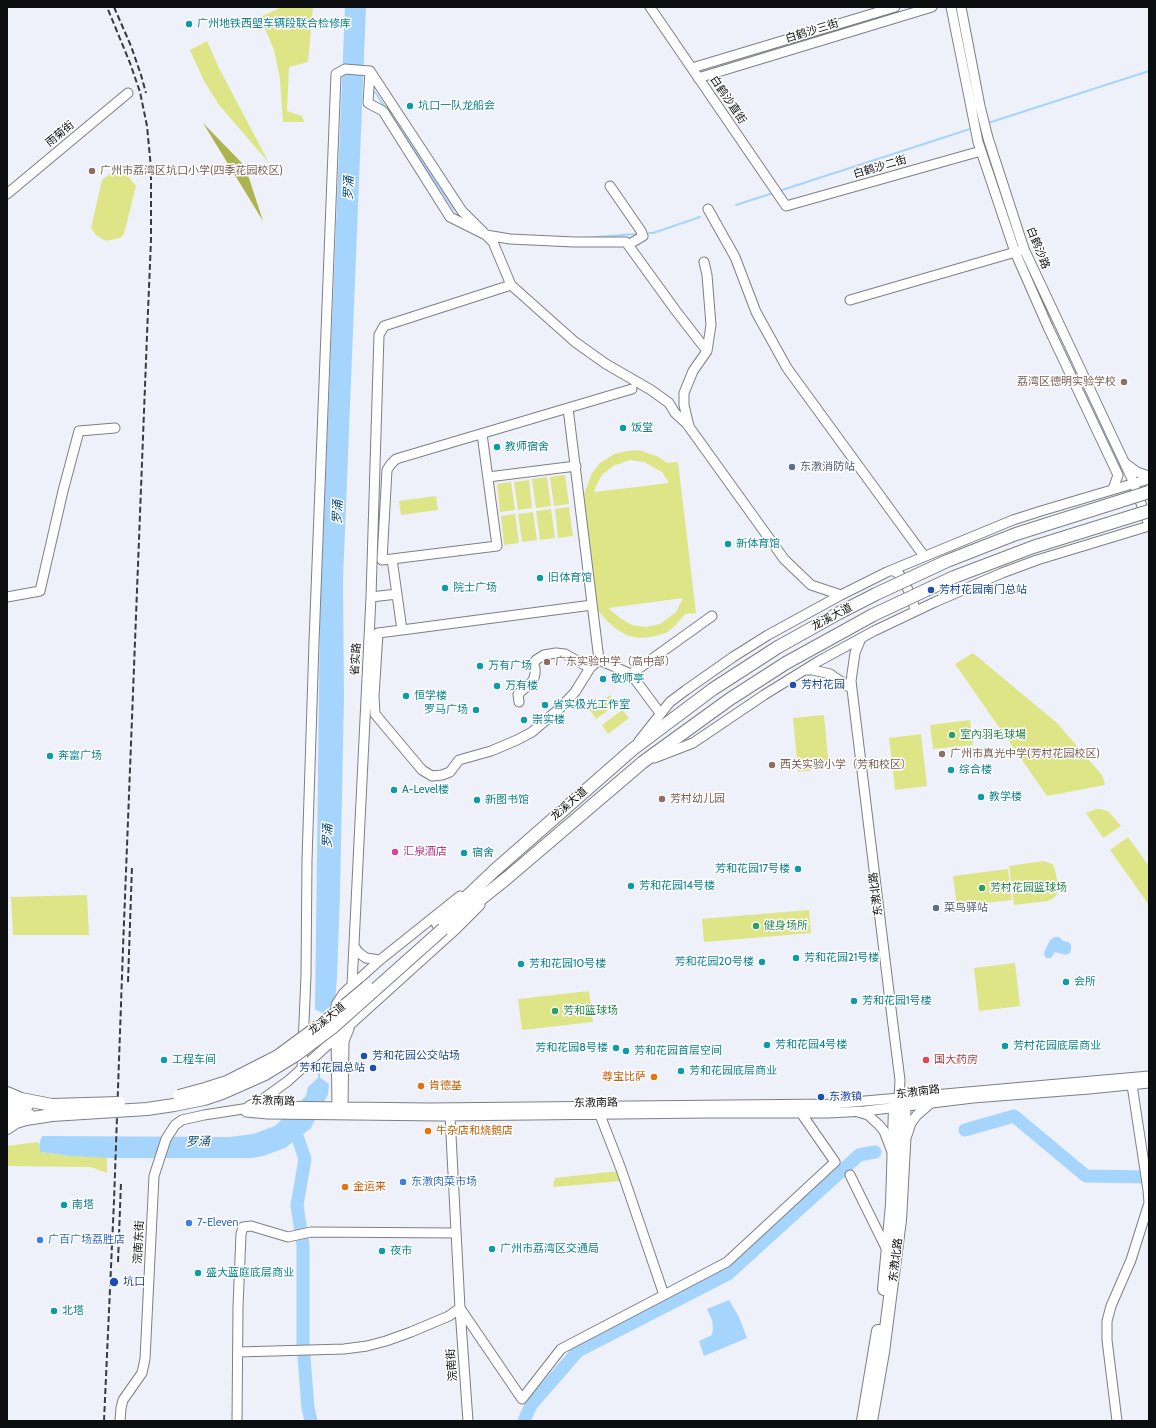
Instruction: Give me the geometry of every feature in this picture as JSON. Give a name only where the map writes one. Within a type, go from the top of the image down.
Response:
[{"type":"main road","name":"龙溪大道","points":[[7,1114],[52,1110],[147,1109],[174,1105],[204,1099],[222,1093],[265,1074],[296,1055],[332,1028],[441,926],[495,870],[633,748],[713,689],[778,647],[839,613],[947,561],[1016,534],[1149,492]]},
{"type":"main road","name":"龙溪大道","points":[[441,926],[507,878],[643,762],[730,699],[786,663],[873,615],[954,577],[1033,546],[1149,510]]},
{"type":"main road","points":[[7,1093],[52,1110]]},
{"type":"main road","name":"龙溪大道","points":[[7,1104],[52,1110]]},
{"type":"main road","name":"东漖北路","points":[[871,1421],[883,1352],[898,1242],[905,1140],[899,1104]]},
{"type":"main road","name":"东漖北路","points":[[863,1421],[876,1346],[888,1253],[894,1155],[899,1104]]},
{"type":"main road","points":[[7,1128],[16,1122],[52,1110]]},
{"type":"street","name":"白鹤沙直街","points":[[650,7],[786,206]]},
{"type":"street","name":"白鹤沙三街","points":[[692,68],[895,7]]},
{"type":"street","name":"白鹤沙三街","points":[[698,78],[932,7]]},
{"type":"street","name":"白鹤沙路","points":[[951,7],[971,109],[980,146],[1015,252],[1048,327],[1111,458]]},
{"type":"street","name":"白鹤沙路","points":[[961,7],[980,106],[988,138],[1024,249],[1125,463],[1149,525]]},
{"type":"street","points":[[302,1069],[306,975],[307,860],[314,642],[336,74],[345,69],[370,71]]},
{"type":"street","points":[[370,71],[462,211],[493,242],[511,285],[575,342],[606,364],[651,390],[669,403],[675,413],[687,424],[784,559],[811,585],[841,595]]},
{"type":"street","points":[[370,71],[368,103],[383,111],[450,217],[486,235],[574,242],[626,242],[707,351]]},
{"type":"street","name":"雨菊街","points":[[7,194],[128,92]]},
{"type":"street","name":"白鹤沙二街","points":[[786,206],[980,146]]},
{"type":"street","points":[[610,186],[643,236],[628,245]]},
{"type":"street","points":[[708,209],[735,257],[756,312],[787,368],[924,556]]},
{"type":"street","points":[[850,300],[1024,249]]},
{"type":"street","points":[[690,429],[684,405],[684,393],[692,371],[707,351],[711,325],[707,275],[704,262]]},
{"type":"street","name":"省实路","points":[[350,1026],[346,1020],[344,999],[350,987],[354,946],[371,597],[379,335],[384,326],[511,285]]},
{"type":"street","points":[[482,434],[497,546],[382,560],[387,470],[396,459],[632,390]]},
{"type":"street","points":[[568,408],[599,660]]},
{"type":"street","points":[[7,596],[40,591],[79,431],[115,428]]},
{"type":"street","points":[[1111,458],[1118,475],[1112,489]]},
{"type":"street","points":[[1111,458],[1134,483]]},
{"type":"street","points":[[1125,463],[1137,472],[1149,478]]},
{"type":"street","points":[[488,477],[576,466]]},
{"type":"street","points":[[633,748],[670,702],[733,657],[768,635],[841,595],[924,556],[1013,520],[1149,478]]},
{"type":"street","points":[[643,762],[693,742],[764,694],[861,638],[915,611],[965,588],[1023,565],[1149,525]]},
{"type":"street","points":[[392,559],[402,630]]},
{"type":"street","points":[[892,570],[899,574],[904,581],[913,601],[915,611]]},
{"type":"street","points":[[371,597],[397,594]]},
{"type":"street","points":[[592,605],[378,633],[374,696],[375,714],[422,770],[432,776],[442,775],[450,772],[459,760],[491,751],[532,732],[559,709],[575,692],[590,668],[599,660]]},
{"type":"street","points":[[631,674],[712,616]]},
{"type":"street","name":"东漖北路","points":[[861,638],[855,653],[851,681],[900,1080],[899,1104]]},
{"type":"street","points":[[519,702],[518,694],[533,681],[535,668],[533,664],[544,654],[565,654],[590,668]]},
{"type":"street","points":[[599,660],[631,674],[660,713]]},
{"type":"street","points":[[804,671],[814,670],[830,674],[852,690]]},
{"type":"street","points":[[340,1109],[336,1038],[336,1005],[343,994],[380,960],[495,870]]},
{"type":"street","points":[[237,1111],[269,1095],[302,1069],[454,932],[507,878]]},
{"type":"street","points":[[354,946],[366,958],[380,960]]},
{"type":"street","points":[[340,1109],[344,1041],[350,1026]]},
{"type":"street","name":"东漖南路","points":[[237,1111],[253,1113],[327,1106],[340,1109],[450,1116],[857,1112],[899,1104],[1149,1076]]},
{"type":"street","name":"东漖南路","points":[[282,1110],[321,1115],[340,1109],[808,1105],[852,1103],[899,1104],[1149,1083]]},
{"type":"street","points":[[1117,1421],[1107,1340],[1107,1321],[1111,1306],[1131,1260],[1149,1203],[1132,1085]]},
{"type":"street","points":[[905,1140],[911,1123],[917,1114],[933,1102]]},
{"type":"street","name":"浣南东街","points":[[120,1421],[123,1400],[142,1373],[145,1360],[153,1187],[157,1165],[166,1139],[175,1125],[182,1120],[204,1115],[237,1111]]},
{"type":"street","points":[[857,1112],[868,1115],[879,1125],[886,1136],[894,1155]]},
{"type":"street","points":[[238,1352],[330,1349],[367,1346],[386,1341],[438,1321],[449,1316],[460,1308],[522,1399],[561,1349],[727,1262],[835,1162],[801,1113]]},
{"type":"street","points":[[600,1115],[621,1169],[664,1295]]},
{"type":"street","name":"浣南街","points":[[450,1116],[460,1308],[468,1421]]},
{"type":"street","points":[[850,1175],[888,1253]]},
{"type":"street","points":[[237,1421],[240,1234],[243,1227],[251,1226],[288,1236],[311,1232],[456,1233]]},
{"type":"green space","points":[[282,7],[313,7],[308,62],[289,67],[287,111],[302,116],[304,122],[283,122],[280,79],[274,50],[260,17]]},
{"type":"green space","points":[[207,41],[219,68],[269,163],[219,105],[204,81],[190,50]]},
{"type":"green space","points":[[203,123],[241,162],[248,175],[263,221]]},
{"type":"green space","points":[[120,172],[127,175],[136,186],[124,234],[120,238],[106,241],[96,235],[91,228],[102,180],[111,173]]},
{"type":"green space","points":[[639,450],[659,457],[667,463],[678,462],[696,613],[685,614],[676,625],[666,633],[651,637],[638,638],[626,635],[606,620],[597,609],[584,494],[592,473],[600,463],[614,454]],"holes":[[[630,460],[644,462],[662,472],[669,483],[594,492],[602,475],[613,466]],[[683,598],[676,612],[660,624],[646,627],[632,625],[620,618],[608,608]]]},
{"type":"green space","points":[[565,475],[569,504],[554,506],[550,477]]},
{"type":"green space","points":[[547,477],[551,506],[536,508],[532,479]]},
{"type":"green space","points":[[529,480],[532,508],[518,510],[514,482]]},
{"type":"green space","points":[[511,482],[515,510],[500,512],[497,484]]},
{"type":"green space","points":[[436,496],[438,510],[401,515],[399,501]]},
{"type":"green space","points":[[569,507],[573,536],[558,538],[555,509]]},
{"type":"green space","points":[[551,509],[555,538],[540,540],[536,511]]},
{"type":"green space","points":[[533,512],[537,540],[522,542],[518,514]]},
{"type":"green space","points":[[515,514],[519,543],[504,545],[501,516]]},
{"type":"green space","points":[[973,653],[1057,723],[1102,775],[1105,785],[1047,796],[955,664]]},
{"type":"green space","points":[[610,695],[617,704],[596,719],[590,710]]},
{"type":"green space","points":[[622,710],[629,718],[608,734],[602,725]]},
{"type":"green space","points":[[824,715],[829,768],[798,772],[793,718]]},
{"type":"green space","name":"室內羽毛球場","points":[[970,720],[973,745],[933,749],[930,725]]},
{"type":"green space","points":[[921,734],[927,786],[895,790],[889,738]]},
{"type":"green space","points":[[1096,809],[1109,812],[1121,826],[1103,838],[1086,813]]},
{"type":"green space","points":[[1128,837],[1149,866],[1149,905],[1110,850]]},
{"type":"green space","points":[[1044,861],[1054,866],[1059,888],[1055,897],[1048,901],[1014,905],[1009,866]]},
{"type":"green space","name":"芳村花园篮球场","points":[[1008,869],[1012,900],[957,906],[953,876]]},
{"type":"green space","points":[[87,895],[89,935],[13,935],[11,897]]},
{"type":"green space","name":"健身场所","points":[[809,910],[811,933],[704,942],[702,919]]},
{"type":"green space","points":[[1015,963],[1020,1006],[979,1011],[974,968]]},
{"type":"green space","name":"芳和篮球场","points":[[589,991],[593,1022],[522,1030],[518,999]]},
{"type":"green space","points":[[38,1142],[40,1152],[70,1156],[107,1157],[107,1173],[91,1167],[7,1166],[7,1146]]},
{"type":"green space","points":[[618,1171],[622,1181],[553,1187],[555,1178]]},
{"type":"water","points":[[345,7],[366,7],[343,580],[344,698],[337,978],[335,1003],[322,1013],[315,1009],[320,615]]},
{"type":"water","points":[[1055,937],[1059,937],[1063,941],[1069,942],[1071,945],[1070,953],[1066,955],[1055,952],[1051,958],[1046,958],[1044,954],[1045,950],[1050,940]]},
{"type":"water","points":[[319,1077],[329,1084],[328,1094],[311,1128],[285,1148],[263,1156],[251,1158],[109,1158],[70,1156],[40,1152],[39,1145],[42,1136],[230,1137],[253,1134],[275,1126],[306,1096],[308,1087]]},
{"type":"water","points":[[729,1300],[739,1317],[747,1338],[704,1356],[699,1341],[712,1335],[713,1328],[712,1320],[707,1309]]},
{"type":"waterway","points":[[988,123],[1149,71]]},
{"type":"waterway","points":[[375,92],[453,208],[459,214]]},
{"type":"waterway","points":[[779,191],[973,128]]},
{"type":"waterway","points":[[736,205],[773,193]]},
{"type":"waterway","points":[[649,233],[700,217]]},
{"type":"waterway","points":[[583,238],[636,234]]},
{"type":"waterway","name":"罗涌","points":[[319,1074],[319,1080]]},
{"type":"waterway","points":[[965,1130],[1014,1116],[1086,1176],[1149,1177]]},
{"type":"waterway","points":[[294,1127],[305,1159],[297,1205],[303,1245],[303,1344],[308,1408],[311,1421]]},
{"type":"waterway","points":[[524,1421],[531,1405],[578,1351],[728,1274],[859,1155],[875,1152]]},
{"type":"railway","points":[[104,1421],[114,1201],[151,240],[151,168],[147,126],[140,92],[107,7]]},
{"type":"railway","points":[[114,7],[131,46],[146,93]]},
{"type":"railway","points":[[128,982],[132,866]]},
{"type":"railway","points":[[118,1262],[121,1182]]},
{"type":"place","name":"广州地铁西塱车辆段联合检修库","points":[[189,24]]},
{"type":"place","name":"坑口一队龙船会","points":[[410,106]]},
{"type":"place","name":"广州市荔湾区坑口小学(四季花园校区)","points":[[92,171]]},
{"type":"place","name":"荔湾区德明实验学校","points":[[1124,382]]},
{"type":"place","name":"饭堂","points":[[623,428]]},
{"type":"place","name":"教师宿舍","points":[[497,447]]},
{"type":"place","name":"东漖消防站","points":[[792,467]]},
{"type":"place","name":"新体育馆","points":[[728,544]]},
{"type":"place","name":"旧体育馆","points":[[540,578]]},
{"type":"place","name":"院士广场","points":[[445,588]]},
{"type":"place","name":"芳村花园南门总站","points":[[931,590]]},
{"type":"place","name":"广东实验中学（高中部）","points":[[547,662]]},
{"type":"place","name":"万有广场","points":[[480,666]]},
{"type":"place","name":"敬师亭","points":[[603,679]]},
{"type":"place","name":"芳村花园","points":[[793,685]]},
{"type":"place","name":"万有楼","points":[[497,686]]},
{"type":"place","name":"恒学楼","points":[[406,696]]},
{"type":"place","name":"省实极光工作室","points":[[545,705]]},
{"type":"place","name":"罗马广场","points":[[476,710]]},
{"type":"place","name":"崇实楼","points":[[524,720]]},
{"type":"place","name":"室內羽毛球場","points":[[952,735]]},
{"type":"place","name":"广州市真光中学(芳村花园校区)","points":[[942,754]]},
{"type":"place","name":"奔富广场","points":[[50,756]]},
{"type":"place","name":"西关实验小学（芳和校区）","points":[[772,765]]},
{"type":"place","name":"综合楼","points":[[951,770]]},
{"type":"place","name":"A-Level楼","points":[[394,790]]},
{"type":"place","name":"教学楼","points":[[981,797]]},
{"type":"place","name":"芳村幼儿园","points":[[662,799]]},
{"type":"place","name":"新图书馆","points":[[477,800]]},
{"type":"place","name":"汇泉酒店","points":[[395,852]]},
{"type":"place","name":"宿舍","points":[[464,853]]},
{"type":"place","name":"芳和花园17号楼","points":[[798,869]]},
{"type":"place","name":"芳和花园14号楼","points":[[631,886]]},
{"type":"place","name":"芳村花园篮球场","points":[[982,888]]},
{"type":"place","name":"菜鸟驿站","points":[[936,908]]},
{"type":"place","name":"健身场所","points":[[756,926]]},
{"type":"place","name":"芳和花园21号楼","points":[[796,958]]},
{"type":"place","name":"芳和花园20号楼","points":[[762,962]]},
{"type":"place","name":"芳和花园10号楼","points":[[521,964]]},
{"type":"place","name":"会所","points":[[1066,982]]},
{"type":"place","name":"芳和花园1号楼","points":[[854,1001]]},
{"type":"place","name":"芳和篮球场","points":[[555,1011]]},
{"type":"place","name":"芳和花园4号楼","points":[[767,1045]]},
{"type":"place","name":"芳村花园底层商业","points":[[1005,1046]]},
{"type":"place","name":"芳和花园8号楼","points":[[616,1048]]},
{"type":"place","name":"芳和花园首层空间","points":[[626,1051]]},
{"type":"place","name":"芳和花园公交站场","points":[[364,1056]]},
{"type":"place","name":"工程车间","points":[[164,1060]]},
{"type":"place","name":"国大药房","points":[[926,1060]]},
{"type":"place","name":"芳和花园总站","points":[[373,1068]]},
{"type":"place","name":"芳和花园底层商业","points":[[681,1071]]},
{"type":"place","name":"尊宝比萨","points":[[654,1077]]},
{"type":"place","name":"肯德基","points":[[421,1086]]},
{"type":"place","name":"东漖镇","points":[[821,1097]]},
{"type":"place","name":"牛杂店和烧鹅店","points":[[428,1131]]},
{"type":"place","name":"东漖肉菜市场","points":[[403,1182]]},
{"type":"place","name":"金运来","points":[[345,1187]]},
{"type":"place","name":"南塔","points":[[64,1205]]},
{"type":"place","name":"7-Eleven","points":[[189,1223]]},
{"type":"place","name":"广百广场荔胜店","points":[[40,1240]]},
{"type":"place","name":"广州市荔湾区交通局","points":[[492,1249]]},
{"type":"place","name":"夜市","points":[[382,1251]]},
{"type":"place","name":"盛大蓝庭底层商业","points":[[198,1273]]},
{"type":"place","name":"坑口","points":[[114,1282]]},
{"type":"place","name":"北塔","points":[[54,1311]]}]
